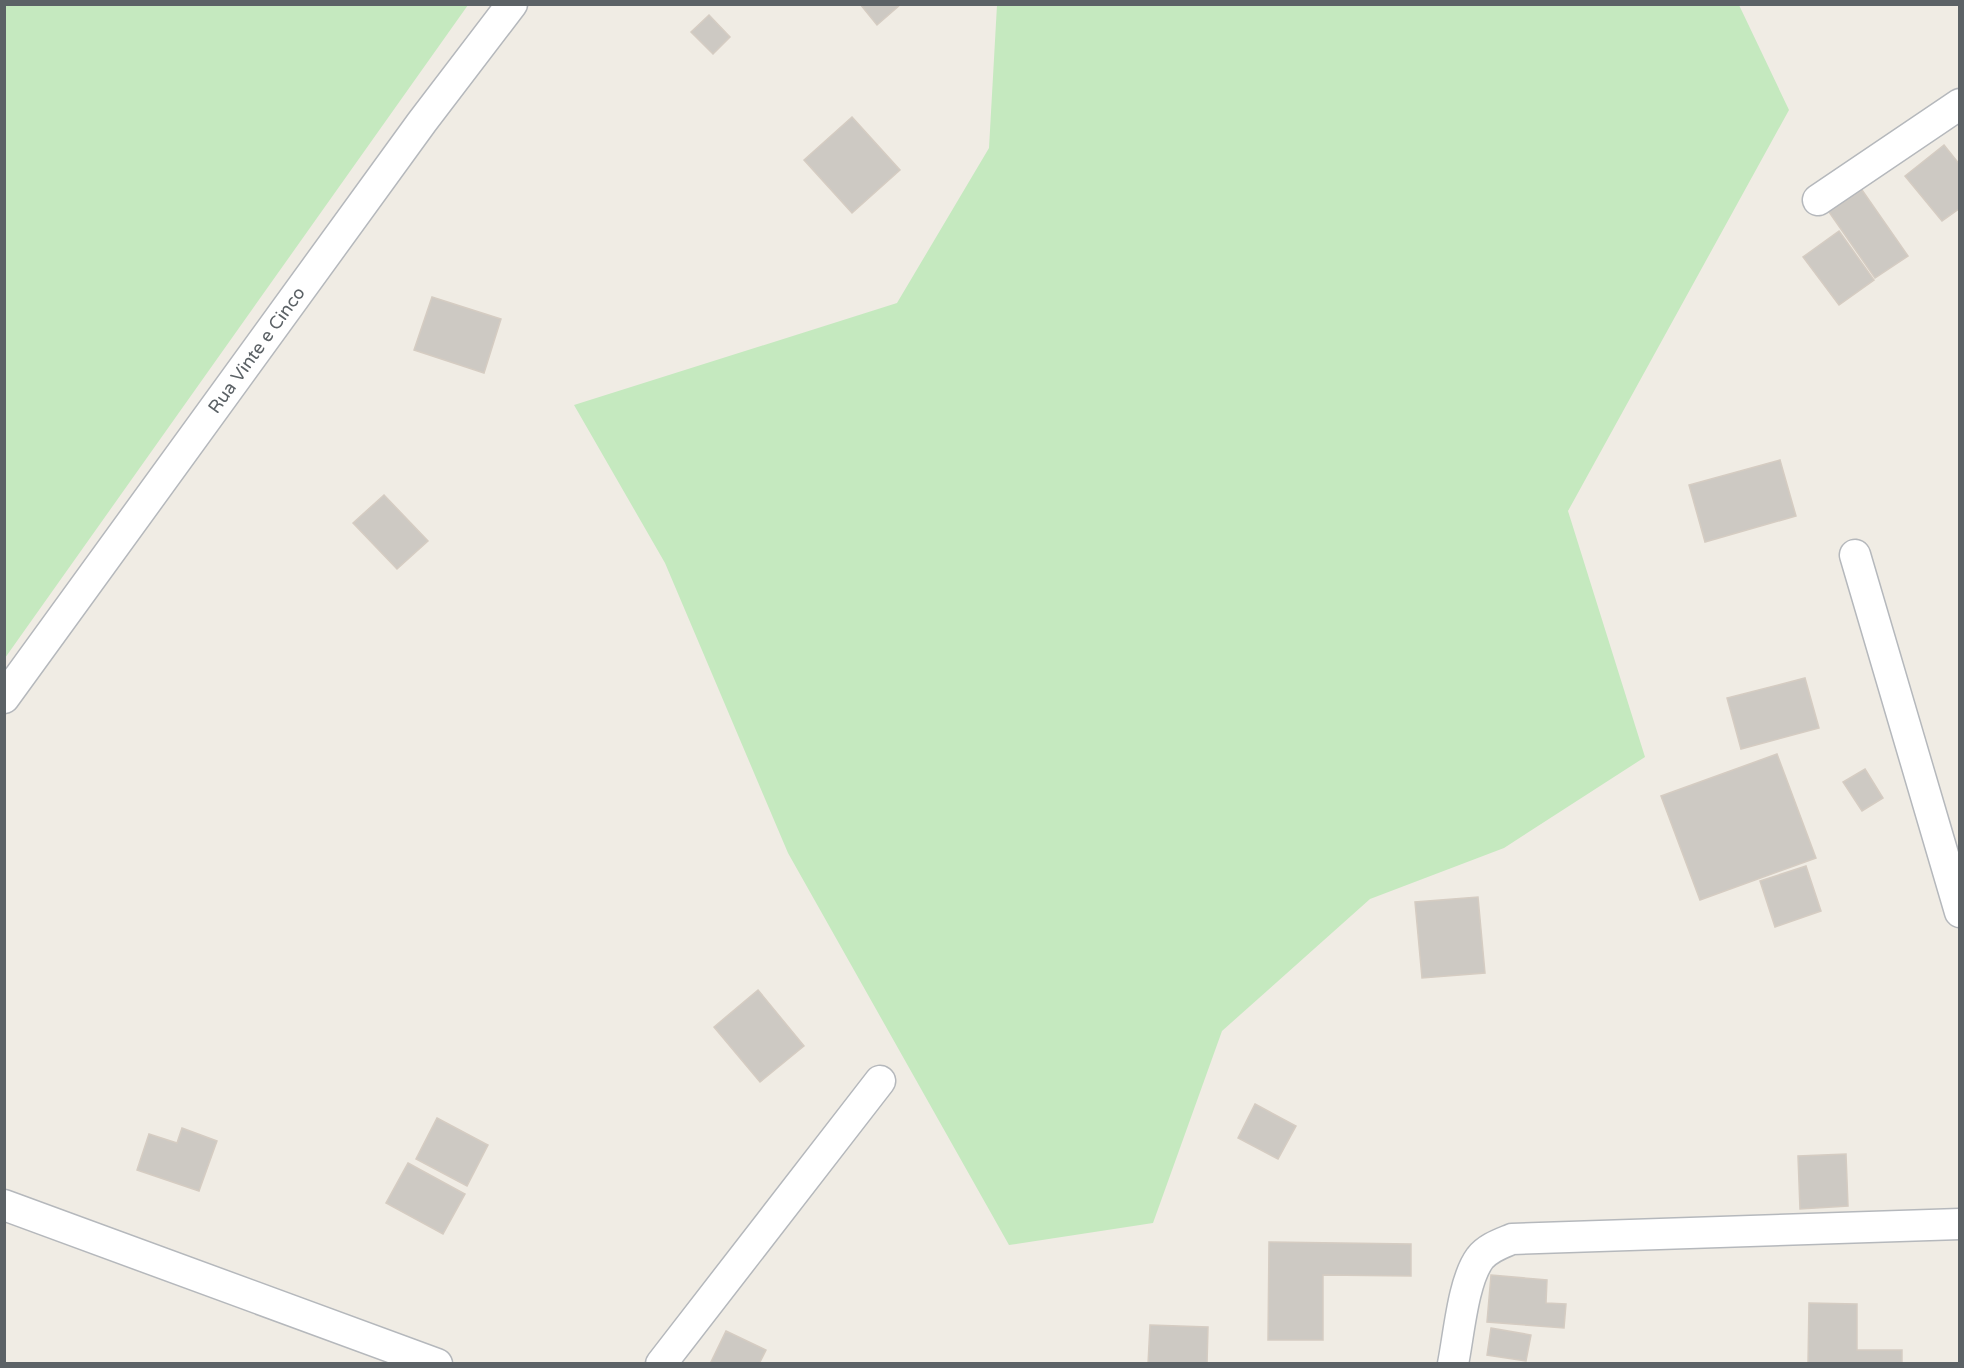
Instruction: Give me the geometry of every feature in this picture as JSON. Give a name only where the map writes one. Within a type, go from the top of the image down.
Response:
[{"type":"street","name":"Rua Vinte e Cinco","points":[[4,698],[395,159],[512,4]]},
{"type":"street","points":[[1818,200],[1959,104]]},
{"type":"street","points":[[1855,555],[1959,912]]},
{"type":"street","points":[[661,1364],[880,1082]]},
{"type":"street","points":[[4,1205],[437,1364]]},
{"type":"street","points":[[1453,1364],[1470,1275],[1486,1252],[1512,1239],[1959,1224]]},
{"type":"green space","points":[[4,5],[468,5],[5,658]]},
{"type":"green space","points":[[997,5],[1739,5],[1789,110],[1568,511],[1645,757],[1504,848],[1370,899],[1222,1031],[1153,1223],[1009,1245],[788,853],[665,563],[574,405],[897,303],[989,148]]},
{"type":"building","points":[[860,4],[901,4],[877,25]]},
{"type":"building","points":[[709,15],[730,37],[713,54],[691,32]]},
{"type":"building","points":[[852,117],[900,170],[852,213],[804,160]]},
{"type":"building","points":[[1944,145],[1960,165],[1960,208],[1942,221],[1905,176]]},
{"type":"building","points":[[1862,190],[1908,256],[1875,278],[1829,212]]},
{"type":"building","points":[[1839,231],[1874,280],[1839,305],[1803,257]]},
{"type":"building","points":[[432,297],[501,319],[484,373],[414,350]]},
{"type":"building","points":[[1780,460],[1796,516],[1705,542],[1689,485]]},
{"type":"building","points":[[384,495],[428,541],[397,569],[353,523]]},
{"type":"building","points":[[1805,678],[1819,728],[1741,749],[1727,698]]},
{"type":"building","points":[[1777,754],[1816,858],[1700,900],[1661,796]]},
{"type":"building","points":[[1865,769],[1883,798],[1862,811],[1843,782]]},
{"type":"building","points":[[1806,866],[1821,911],[1775,927],[1760,881]]},
{"type":"building","points":[[1478,897],[1485,973],[1422,978],[1415,902]]},
{"type":"building","points":[[758,990],[804,1046],[760,1082],[714,1027]]},
{"type":"building","points":[[1255,1104],[1296,1126],[1278,1159],[1238,1138]]},
{"type":"building","points":[[437,1118],[488,1145],[467,1186],[416,1159]]},
{"type":"building","points":[[182,1128],[217,1141],[199,1191],[137,1170],[149,1134],[177,1143]]},
{"type":"building","points":[[1846,1154],[1848,1206],[1800,1209],[1798,1156]]},
{"type":"building","points":[[408,1163],[465,1194],[443,1234],[386,1203]]},
{"type":"building","points":[[1269,1242],[1411,1244],[1411,1276],[1323,1275],[1323,1340],[1268,1340]]},
{"type":"building","points":[[1491,1275],[1547,1280],[1546,1303],[1566,1304],[1564,1328],[1487,1322]]},
{"type":"building","points":[[1809,1303],[1857,1304],[1857,1350],[1902,1350],[1902,1364],[1808,1364]]},
{"type":"building","points":[[1150,1325],[1208,1327],[1207,1364],[1148,1364]]},
{"type":"building","points":[[1491,1328],[1531,1335],[1526,1361],[1487,1355]]},
{"type":"building","points":[[726,1331],[766,1350],[759,1364],[710,1364]]}]
